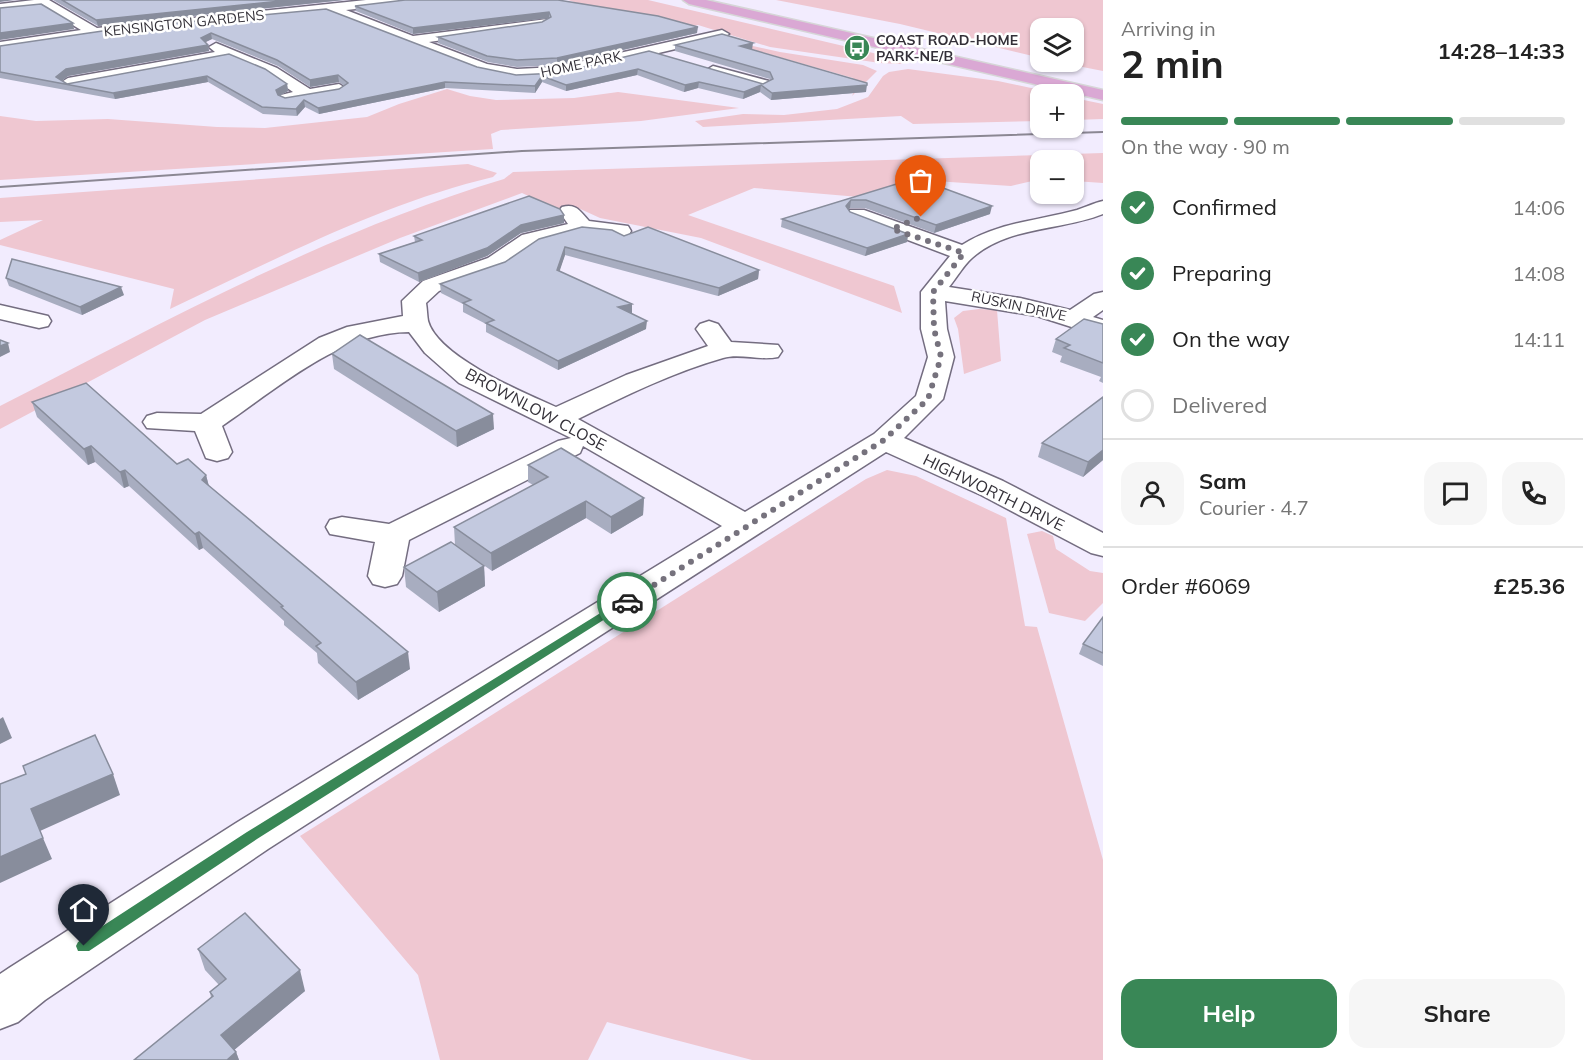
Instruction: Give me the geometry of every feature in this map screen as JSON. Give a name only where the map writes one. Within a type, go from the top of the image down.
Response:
[{"type":"highway","points":[[689,0],[1103,95]]},
{"type":"highway","points":[[726,0],[1103,84]]},
{"type":"street","name":"KENSINGTON GARDENS","points":[[0,46],[94,32],[404,0]]},
{"type":"street","points":[[0,8],[42,1],[94,32]]},
{"type":"street","points":[[230,2],[243,9],[248,16]]},
{"type":"street","name":"HOME PARK","points":[[332,9],[483,68],[517,74],[557,72],[722,34]]},
{"type":"street","name":"HOME PARK","points":[[529,14],[542,22],[558,27]]},
{"type":"street","points":[[182,22],[186,30],[198,38],[229,54],[272,71],[305,93]]},
{"type":"street","name":"HOME PARK","points":[[412,40],[542,22]]},
{"type":"street","name":"HOME PARK","points":[[696,27],[740,39]]},
{"type":"street","points":[[648,50],[679,60]]},
{"type":"street","points":[[64,85],[229,54]]},
{"type":"street","points":[[700,66],[763,84]]},
{"type":"street","points":[[286,98],[339,89]]},
{"type":"street","points":[[0,1005],[27,984],[252,836],[884,440],[928,399],[941,357],[934,329],[933,292],[964,253],[986,239],[1083,215],[1103,207]]},
{"type":"street","points":[[857,214],[892,229],[964,253]]},
{"type":"street","points":[[892,229],[921,217]]},
{"type":"street","points":[[157,422],[207,423],[328,343],[356,332],[392,324],[416,324],[414,301],[431,286],[496,262],[531,240],[576,219],[620,231]]},
{"type":"street","name":"RUSKIN DRIVE","points":[[933,292],[981,297],[1075,318],[1103,329]]},
{"type":"street","points":[[1075,318],[1103,298]]},
{"type":"street","points":[[0,312],[39,321]]},
{"type":"street","name":"BROWNLOW CLOSE","points":[[416,324],[434,347],[469,377],[556,418],[747,527]]},
{"type":"street","points":[[556,418],[636,381],[716,339],[769,351]]},
{"type":"street","points":[[207,423],[217,452]]},
{"type":"street","points":[[342,527],[393,535],[589,437]]},
{"type":"street","name":"HIGHWORTH DRIVE","points":[[884,440],[992,488],[1103,546]]},
{"type":"street","points":[[385,576],[393,535]]},
{"type":"shaded area","points":[[568,0],[648,0],[907,61],[900,64],[880,63],[770,47],[698,25],[690,27],[604,12]]},
{"type":"shaded area","points":[[776,0],[1103,0],[1103,71],[1084,67],[1084,18],[1030,18],[1030,55],[900,24]]},
{"type":"shaded area","points":[[735,42],[780,52],[863,65],[877,71],[852,96],[857,85],[853,78],[729,43]]},
{"type":"shaded area","points":[[908,69],[998,81],[1030,88],[1030,121],[913,124],[901,116],[703,127],[695,121],[743,114],[784,115],[837,109],[868,97],[883,76],[889,72]]},
{"type":"shaded area","points":[[447,89],[496,100],[574,98],[618,92],[739,108],[641,121],[501,130],[491,134],[493,149],[0,180],[0,116],[36,121],[108,119],[265,128],[367,117]]},
{"type":"shaded area","points":[[1084,100],[1103,104],[1103,119],[1084,120]]},
{"type":"shaded area","points":[[1103,153],[1103,183],[1084,182],[1084,154]]},
{"type":"shaded area","points":[[1030,155],[1030,182],[1011,186],[919,180],[871,198],[754,188],[688,215],[894,286],[902,313],[701,238],[600,218],[576,207],[556,209],[522,193],[400,238],[205,320],[0,429],[0,406],[185,311],[310,252],[374,225],[504,179],[513,172]]},
{"type":"shaded area","points":[[468,164],[497,173],[493,177],[410,202],[328,235],[170,309],[174,289],[0,245],[0,240],[43,220],[0,222],[0,198]]},
{"type":"shaded area","points":[[997,310],[1001,361],[964,374],[958,329],[954,318],[963,311]]},
{"type":"shaded area","points":[[887,470],[916,476],[1006,518],[1025,626],[1037,627],[1103,860],[1103,1060],[752,1060],[607,1022],[588,1060],[440,1060],[418,975],[300,836],[866,479]]},
{"type":"shaded area","points":[[1042,531],[1053,536],[1056,549],[1090,571],[1103,573],[1103,603],[1085,621],[1049,613],[1027,534]]},
{"type":"building","points":[[62,0],[290,0],[96,20]]},
{"type":"building","points":[[405,0],[558,0],[658,16],[698,27],[557,58],[517,60],[487,56],[438,37],[542,22],[551,17],[549,12],[413,28],[355,6]]},
{"type":"building","points":[[41,4],[73,23],[0,33],[0,8]]},
{"type":"building","points":[[326,9],[477,67],[516,75],[558,73],[649,51],[763,84],[773,79],[770,72],[675,45],[722,34],[753,43],[740,46],[867,83],[867,85],[772,93],[761,85],[744,92],[699,82],[685,85],[638,69],[566,85],[542,76],[535,86],[445,82],[318,108],[304,100],[296,109],[262,107],[207,76],[113,93],[0,72],[0,46],[123,28]],"holes":[[[211,33],[277,60],[310,80],[338,75],[348,83],[339,89],[285,98],[278,95],[276,90],[287,84],[265,69],[229,54],[67,84],[56,77],[66,69],[208,45],[201,38]]]},
{"type":"building","points":[[916,178],[992,206],[936,225],[866,200],[851,200],[846,206],[850,212],[908,234],[867,248],[782,219]]},
{"type":"building","points":[[529,196],[560,209],[564,215],[521,225],[487,248],[418,273],[379,254],[422,240],[414,236]]},
{"type":"building","points":[[582,227],[612,230],[624,236],[648,227],[759,270],[719,288],[565,247],[557,270],[632,304],[618,307],[647,321],[558,361],[486,323],[494,320],[463,303],[471,300],[440,284],[505,262],[539,239]]},
{"type":"building","points":[[12,259],[121,287],[80,307],[6,278]]},
{"type":"building","points":[[1084,319],[1103,324],[1103,363],[1064,348],[1070,345],[1056,339]]},
{"type":"building","points":[[360,335],[493,414],[456,431],[332,354]]},
{"type":"building","points":[[0,340],[8,343],[0,346]]},
{"type":"building","points":[[86,383],[177,464],[188,459],[206,475],[202,480],[408,652],[356,682],[316,646],[321,643],[281,607],[283,606],[199,532],[195,534],[125,470],[120,472],[91,446],[84,449],[32,402]]},
{"type":"building","points":[[1103,397],[1103,450],[1088,462],[1042,443]]},
{"type":"building","points":[[561,448],[644,498],[611,517],[586,501],[491,553],[454,527],[548,477],[528,465]]},
{"type":"building","points":[[451,542],[484,566],[437,592],[404,567]]},
{"type":"building","points":[[1103,617],[1103,653],[1083,644]]},
{"type":"building","points":[[95,735],[113,774],[31,809],[43,838],[0,857],[0,784],[26,774],[23,766]]},
{"type":"building","points":[[245,913],[300,970],[221,1035],[236,1052],[227,1060],[134,1060],[213,996],[210,992],[226,979],[198,949]]},
{"type":"railway","points":[[0,187],[522,151],[1103,132]]},
{"type":"way so far","points":[[627,602],[884,440],[928,399],[941,357],[934,329],[933,292],[964,253],[892,229],[921,217]]},
{"type":"place","name":"COAST ROAD-HOME PARK-NE/B","points":[[857,48]]},
{"type":"route","points":[[84,946],[252,836],[627,602]]}]
